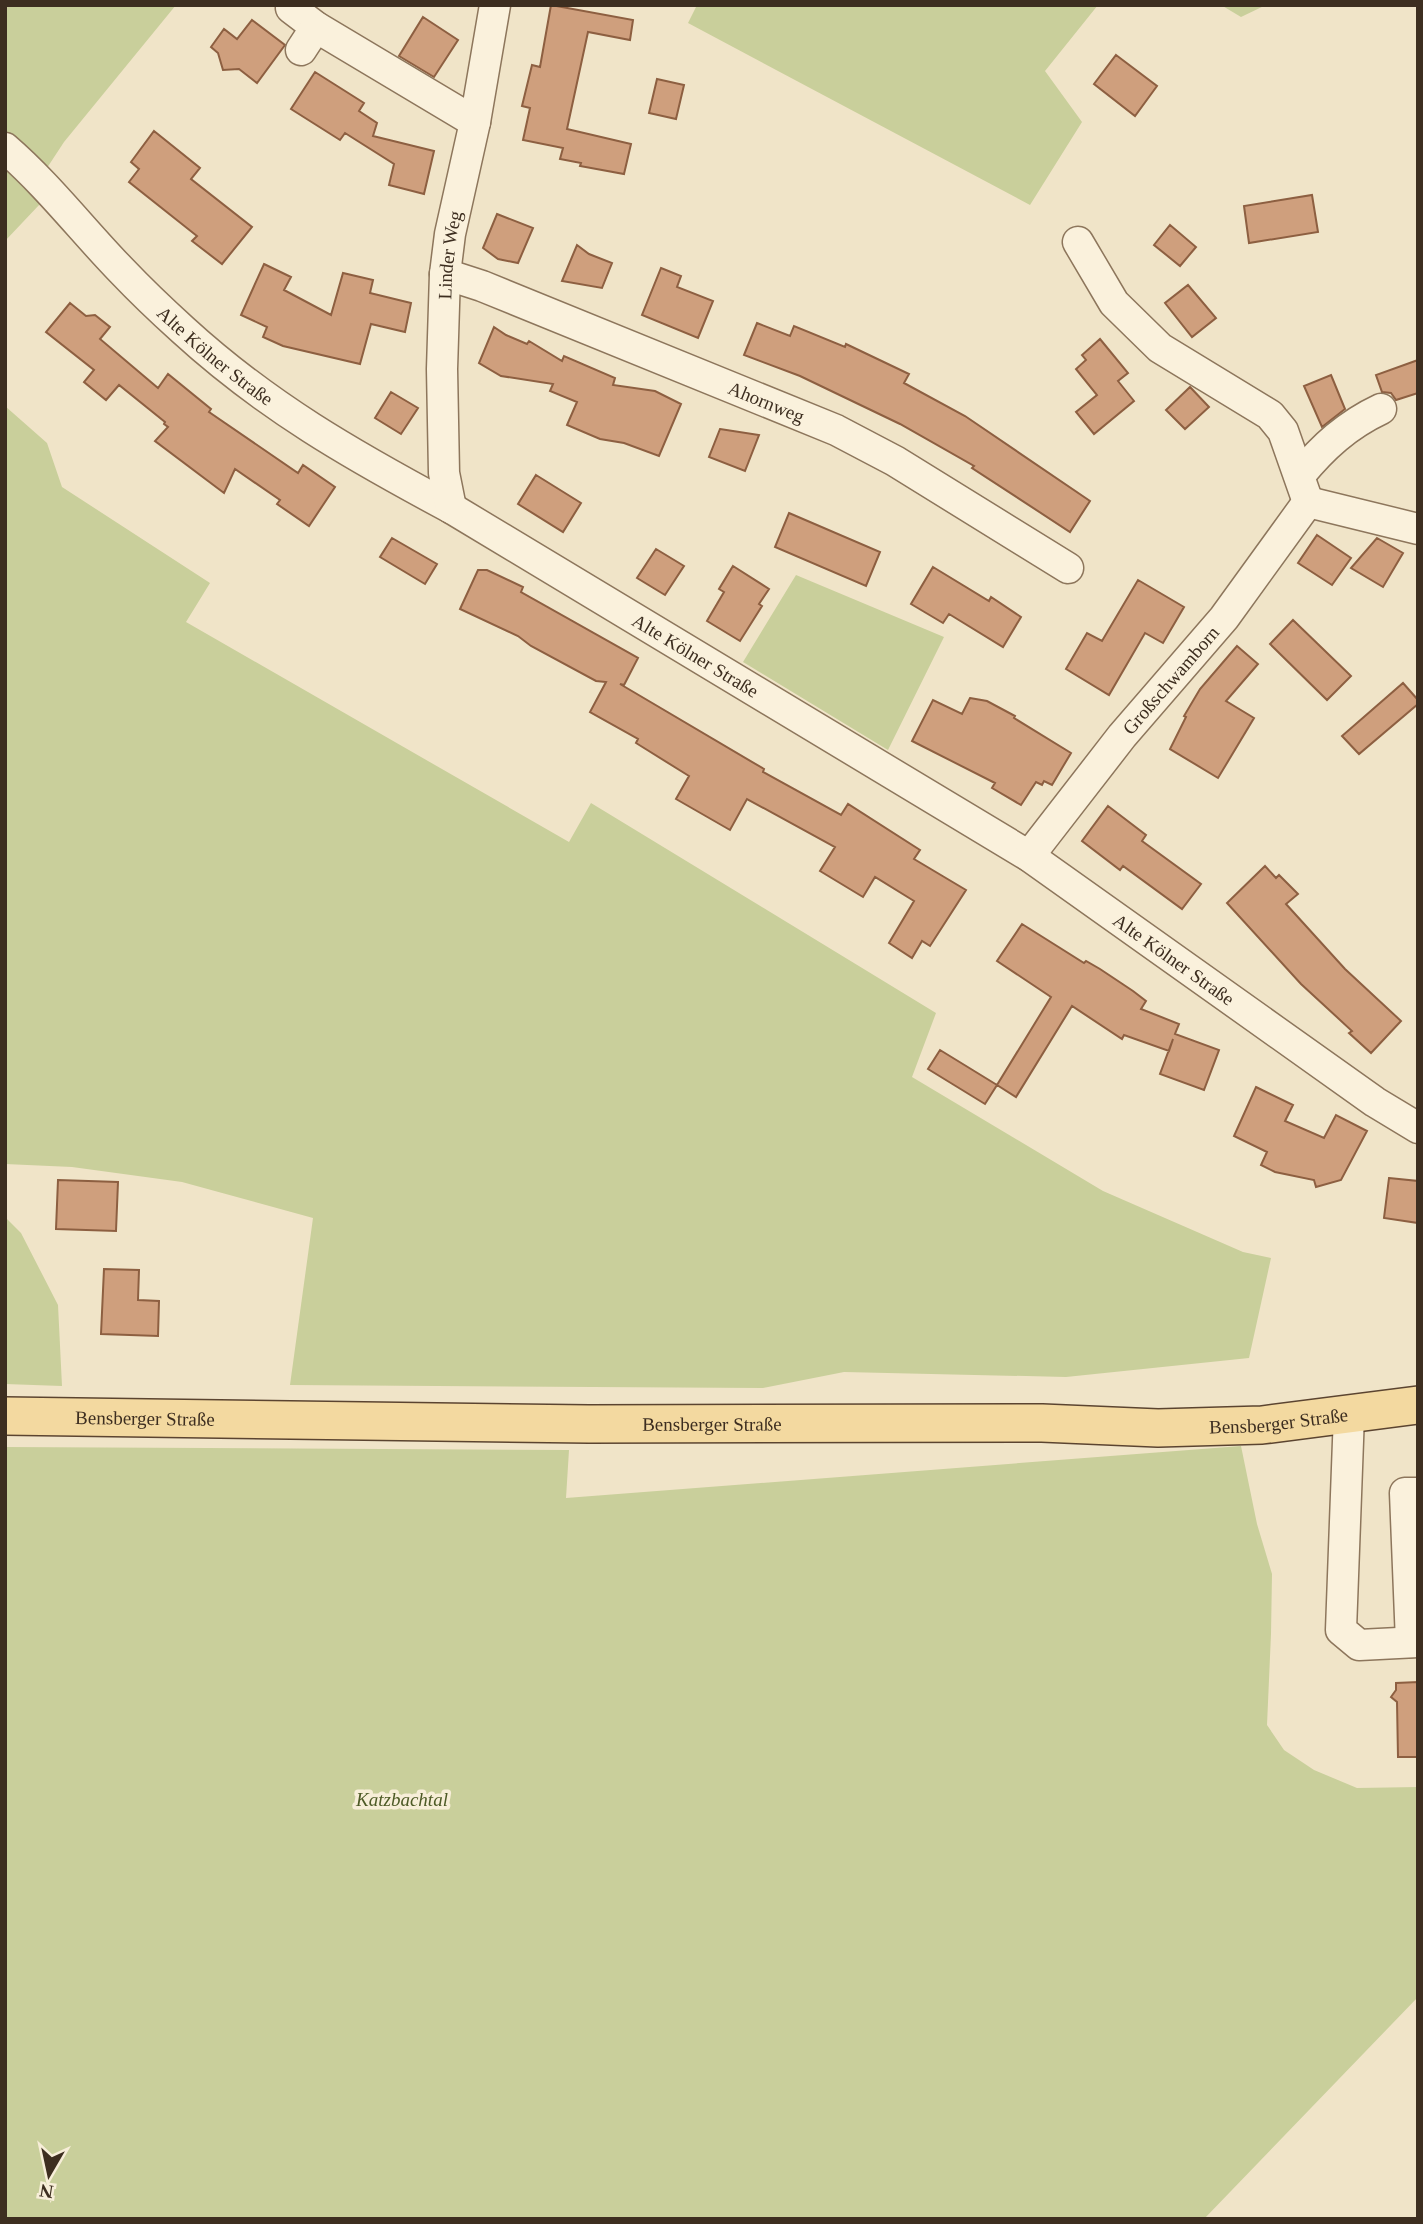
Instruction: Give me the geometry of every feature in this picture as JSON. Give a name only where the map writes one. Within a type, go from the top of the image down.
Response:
[{"type":"main road","name":"Bensberger Straße","points":[[5,1416],[589,1424],[1042,1423],[1158,1428],[1262,1424],[1418,1405]]},
{"type":"street","name":"Linder Weg","points":[[451,508],[444,473],[442,369],[445,274],[450,234],[475,122],[495,5]]},
{"type":"street","points":[[291,8],[308,39],[475,122]]},
{"type":"street","name":"Alte Kölner Straße","points":[[5,148],[121,271],[182,330],[227,369],[280,409],[345,450],[451,508],[1029,856],[1376,1102],[1418,1128]]},
{"type":"street","points":[[1078,242],[1114,303],[1160,348],[1270,415],[1283,431],[1304,488],[1418,529]]},
{"type":"street","name":"Ahornweg","points":[[445,274],[733,386],[836,430],[895,461],[1068,568]]},
{"type":"street","name":"Großschwamborn","points":[[1029,856],[1122,736],[1224,618],[1304,488],[1321,450],[1339,434],[1381,410]]},
{"type":"street","points":[[1349,1414],[1341,1630],[1359,1645],[1414,1642],[1405,1493],[1418,1493]]},
{"type":"green space","points":[[5,5],[176,5],[64,142],[45,171],[5,138]]},
{"type":"green space","points":[[697,5],[1098,5],[1045,71],[1082,122],[1030,205],[688,23]]},
{"type":"green space","points":[[1221,5],[1266,5],[1241,17]]},
{"type":"green space","points":[[5,164],[40,204],[5,241]]},
{"type":"green space","points":[[5,406],[47,443],[62,487],[210,583],[186,622],[569,842],[591,803],[936,1013],[912,1077],[1103,1191],[1243,1252],[1271,1258],[1249,1358],[1066,1377],[844,1372],[763,1388],[290,1385],[313,1218],[182,1182],[72,1167],[5,1164]]},
{"type":"green space","points":[[796,575],[944,637],[888,750],[743,662]]},
{"type":"green space","points":[[5,1217],[21,1233],[58,1305],[62,1386],[5,1384]]},
{"type":"green space","name":"Katzbachtal","points":[[1241,1446],[1257,1524],[1272,1574],[1267,1725],[1284,1750],[1314,1770],[1357,1788],[1418,1787],[1418,1997],[1204,2219],[5,2219],[5,1447],[569,1450],[566,1498]]},
{"type":"building","points":[[551,5],[633,20],[630,40],[588,32],[567,129],[631,144],[624,174],[580,166],[581,163],[560,159],[563,148],[523,140],[530,108],[522,106],[532,65],[540,67]]},
{"type":"building","points":[[423,17],[458,40],[434,77],[399,56]]},
{"type":"building","points":[[252,20],[285,45],[257,83],[239,69],[223,70],[218,53],[211,47],[224,29],[237,39]]},
{"type":"building","points":[[1116,55],[1157,86],[1135,116],[1094,84]]},
{"type":"building","points":[[315,72],[364,103],[359,111],[377,123],[373,136],[434,151],[424,194],[389,185],[394,164],[345,133],[340,140],[291,109]]},
{"type":"building","points":[[657,79],[684,85],[676,119],[649,113]]},
{"type":"building","points":[[154,131],[200,168],[191,179],[252,227],[222,264],[192,241],[197,236],[129,182],[139,169],[131,162]]},
{"type":"building","points":[[1312,195],[1318,232],[1249,243],[1244,206]]},
{"type":"building","points":[[497,214],[533,228],[518,263],[498,259],[483,248]]},
{"type":"building","points":[[1170,225],[1196,247],[1180,266],[1154,245]]},
{"type":"building","points":[[577,245],[589,254],[612,263],[602,288],[562,281]]},
{"type":"building","points":[[264,264],[291,277],[284,290],[331,315],[343,273],[373,280],[370,293],[411,303],[405,332],[371,324],[360,364],[283,346],[263,337],[267,327],[241,315]]},
{"type":"building","points":[[661,268],[681,276],[677,287],[713,301],[698,338],[642,315]]},
{"type":"building","points":[[1188,285],[1216,318],[1192,337],[1165,303]]},
{"type":"building","points":[[70,303],[86,316],[95,315],[110,327],[100,339],[158,388],[168,374],[211,409],[209,412],[298,473],[303,465],[335,487],[309,526],[277,504],[280,500],[235,469],[224,493],[155,441],[168,427],[165,422],[119,385],[106,400],[84,382],[94,370],[46,332]]},
{"type":"building","points":[[757,323],[790,336],[794,326],[845,347],[846,344],[909,374],[904,383],[965,416],[1090,501],[1070,532],[972,468],[974,466],[900,424],[800,376],[744,355]]},
{"type":"building","points":[[494,327],[527,344],[529,341],[562,361],[564,356],[615,378],[613,385],[655,391],[681,404],[659,456],[624,443],[600,439],[567,425],[577,402],[550,391],[553,384],[501,376],[479,363]]},
{"type":"building","points":[[1100,339],[1128,373],[1118,381],[1134,401],[1094,434],[1076,412],[1097,395],[1076,369],[1086,360],[1082,355]]},
{"type":"building","points":[[1418,360],[1418,393],[1396,400],[1391,393],[1382,392],[1376,375]]},
{"type":"building","points":[[1331,375],[1345,409],[1322,427],[1304,386]]},
{"type":"building","points":[[1190,387],[1209,407],[1185,429],[1166,410]]},
{"type":"building","points":[[391,392],[418,408],[401,434],[375,418]]},
{"type":"building","points":[[720,429],[759,435],[745,471],[709,457]]},
{"type":"building","points":[[536,475],[581,503],[563,532],[518,504]]},
{"type":"building","points":[[789,513],[880,552],[866,586],[775,547]]},
{"type":"building","points":[[1317,535],[1351,558],[1332,585],[1298,563]]},
{"type":"building","points":[[392,538],[437,564],[425,584],[380,557]]},
{"type":"building","points":[[1377,538],[1403,553],[1383,587],[1351,568]]},
{"type":"building","points":[[656,549],[684,566],[665,595],[637,578]]},
{"type":"building","points":[[733,566],[769,589],[759,604],[762,606],[740,641],[707,621],[724,592],[719,589]]},
{"type":"building","points":[[933,567],[989,601],[991,597],[1021,617],[1003,647],[949,614],[943,623],[911,604]]},
{"type":"building","points":[[478,570],[487,570],[523,587],[521,592],[638,658],[624,685],[620,684],[764,769],[763,772],[841,815],[848,804],[920,850],[914,859],[966,890],[930,946],[922,941],[912,958],[889,943],[914,901],[875,877],[863,897],[820,871],[835,847],[747,799],[730,830],[676,799],[689,776],[636,743],[638,739],[590,712],[606,682],[596,681],[531,646],[518,636],[460,609]]},
{"type":"building","points":[[1138,580],[1184,607],[1163,643],[1145,633],[1109,695],[1066,669],[1087,633],[1102,641]]},
{"type":"building","points":[[1293,620],[1351,676],[1327,700],[1270,644]]},
{"type":"building","points":[[1237,646],[1258,664],[1226,701],[1254,718],[1218,778],[1170,749],[1186,717],[1184,716],[1200,689]]},
{"type":"building","points":[[1403,683],[1418,700],[1418,704],[1359,754],[1342,736]]},
{"type":"building","points":[[970,698],[987,701],[1015,716],[1014,718],[1071,753],[1052,785],[1044,781],[1042,785],[1036,782],[1021,805],[992,788],[995,783],[912,741],[933,700],[962,714]]},
{"type":"building","points":[[1108,806],[1146,835],[1142,841],[1201,884],[1182,909],[1123,866],[1120,870],[1082,841]]},
{"type":"building","points":[[1265,866],[1276,878],[1279,875],[1298,894],[1286,904],[1345,969],[1401,1021],[1371,1053],[1349,1033],[1352,1031],[1301,984],[1227,903]]},
{"type":"building","points":[[1022,924],[1133,991],[1146,1001],[1141,1009],[1179,1024],[1175,1034],[1219,1050],[1204,1090],[1160,1074],[1169,1051],[1124,1035],[1122,1039],[1072,1006],[1016,1097],[997,1085],[1051,997],[997,961]]},
{"type":"building","points":[[940,1050],[997,1085],[985,1104],[928,1069]]},
{"type":"building","points":[[1256,1087],[1293,1105],[1285,1121],[1324,1138],[1336,1115],[1367,1131],[1341,1180],[1316,1187],[1314,1180],[1275,1172],[1261,1165],[1267,1152],[1234,1136]]},
{"type":"building","points":[[1389,1178],[1418,1181],[1418,1223],[1384,1218]]},
{"type":"building","points":[[58,1180],[118,1182],[116,1231],[56,1229]]},
{"type":"building","points":[[104,1269],[139,1270],[138,1300],[159,1301],[158,1336],[101,1334]]},
{"type":"building","points":[[1418,1682],[1418,1757],[1398,1757],[1397,1702],[1391,1697],[1396,1690],[1396,1683]]}]
